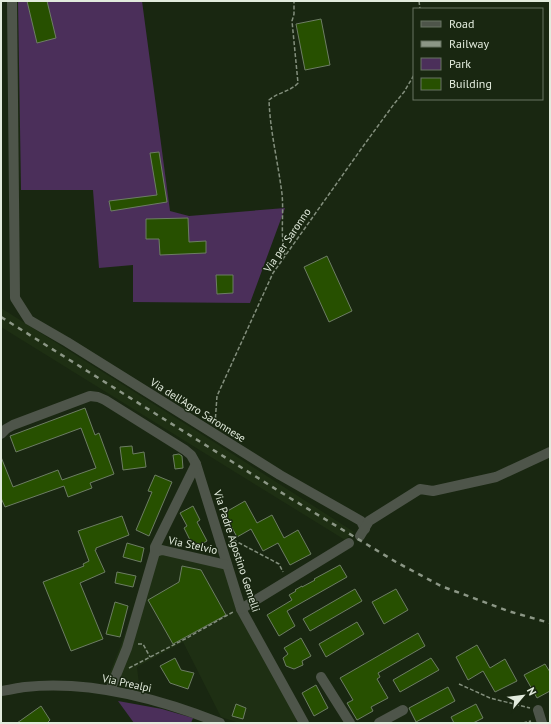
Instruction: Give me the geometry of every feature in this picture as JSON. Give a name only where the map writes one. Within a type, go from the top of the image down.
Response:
[{"type":"street","name":"Via dell'Agro Saronnese","points":[[12,1],[14,298],[29,320],[68,342],[280,474],[361,521],[362,533],[369,521],[420,489],[433,491],[496,476],[550,452]]},
{"type":"street","points":[[1,434],[13,425],[90,396],[98,397],[185,450],[193,459],[155,547],[155,552],[127,648],[110,690]]},
{"type":"street","name":"Via Padre Agostino Gemelli","points":[[193,459],[241,609],[302,721]]},
{"type":"street","points":[[241,609],[349,543]]},
{"type":"street","name":"Via Stelvio","points":[[155,552],[162,550],[227,565]]},
{"type":"street","points":[[321,677],[350,723]]},
{"type":"street","name":"Via Prealpi","points":[[1,691],[25,687],[65,686],[110,690],[194,713],[220,723]]},
{"type":"street","points":[[379,723],[403,710]]},
{"type":"street","points":[[538,710],[542,723]]},
{"type":"path","points":[[285,256],[283,248],[282,195],[270,117],[269,100],[275,95],[293,89],[298,83],[292,21],[294,14],[294,1]]},
{"type":"path","name":"Via per Saronno","points":[[214,434],[217,396],[273,273],[364,145],[404,92],[413,77]]},
{"type":"path","points":[[219,539],[228,536],[279,564],[288,580]]},
{"type":"path","points":[[120,665],[128,668],[185,640],[241,609]]},
{"type":"path","points":[[137,644],[143,644],[150,657]]},
{"type":"path","points":[[458,684],[490,698],[538,710]]},
{"type":"shaded area","points":[[1,308],[354,532],[345,540],[1,327]]},
{"type":"shaded area","points":[[154,543],[222,560],[297,717],[296,723],[239,723],[221,717],[183,642],[137,667],[140,692],[106,682],[121,645]]},
{"type":"green space","points":[[18,1],[142,1],[170,211],[189,216],[285,208],[250,303],[133,302],[133,265],[99,268],[93,190],[21,190]]},
{"type":"green space","points":[[118,701],[162,709],[193,718],[191,723],[134,723]]},
{"type":"building","points":[[27,1],[47,1],[56,38],[37,43]]},
{"type":"building","points":[[321,19],[330,65],[305,70],[296,24]]},
{"type":"building","points":[[159,152],[167,202],[111,211],[109,201],[157,195],[150,153]]},
{"type":"building","points":[[188,218],[189,242],[206,241],[206,253],[160,255],[159,239],[146,239],[146,219]]},
{"type":"building","points":[[327,256],[352,311],[329,322],[304,267]]},
{"type":"building","points":[[216,275],[233,275],[233,293],[217,294]]},
{"type":"building","points":[[85,408],[95,435],[99,433],[114,474],[90,483],[92,488],[68,497],[64,486],[5,507],[1,498],[1,457],[13,487],[58,470],[62,480],[96,468],[81,428],[16,452],[10,436]]},
{"type":"building","points":[[132,446],[133,454],[144,452],[146,467],[123,470],[120,447]]},
{"type":"building","points":[[179,454],[182,456],[183,468],[175,469],[173,455]]},
{"type":"building","points":[[155,475],[172,482],[149,536],[136,530],[152,492],[148,491]]},
{"type":"building","points":[[245,501],[257,523],[272,515],[284,538],[298,530],[311,554],[290,565],[278,543],[263,551],[251,529],[237,537],[224,513]]},
{"type":"building","points":[[193,506],[200,520],[197,522],[207,541],[194,548],[184,528],[187,526],[180,513]]},
{"type":"building","points":[[122,516],[129,535],[96,548],[95,550],[105,572],[80,583],[103,639],[71,651],[43,582],[84,566],[83,564],[89,561],[78,531]]},
{"type":"building","points":[[127,543],[144,548],[141,562],[123,557]]},
{"type":"building","points":[[340,565],[347,577],[287,611],[295,626],[279,636],[267,615],[292,600],[289,595],[296,591],[295,590]]},
{"type":"building","points":[[182,566],[201,570],[226,615],[173,644],[148,600],[179,582]]},
{"type":"building","points":[[117,572],[136,576],[133,587],[115,583]]},
{"type":"building","points":[[355,589],[362,601],[310,631],[303,619]]},
{"type":"building","points":[[396,589],[408,610],[384,624],[372,602]]},
{"type":"building","points":[[115,602],[128,606],[120,637],[106,634]]},
{"type":"building","points":[[357,622],[364,634],[326,657],[319,644]]},
{"type":"building","points":[[418,633],[425,646],[378,673],[380,677],[377,679],[388,698],[371,707],[373,711],[357,720],[347,703],[353,700],[340,678]]},
{"type":"building","points":[[301,638],[311,656],[302,661],[303,665],[294,669],[286,666],[283,658],[288,654],[284,648]]},
{"type":"building","points":[[477,645],[490,668],[505,659],[517,681],[495,692],[483,671],[468,680],[456,657]]},
{"type":"building","points":[[175,658],[181,670],[194,673],[188,689],[170,683],[160,666]]},
{"type":"building","points":[[431,658],[439,670],[400,692],[393,680]]},
{"type":"building","points":[[545,664],[550,672],[550,691],[537,698],[524,675]]},
{"type":"building","points":[[316,685],[328,708],[314,716],[302,693]]},
{"type":"building","points":[[448,687],[455,701],[416,722],[409,708]]},
{"type":"building","points":[[236,704],[246,708],[243,719],[232,716]]},
{"type":"building","points":[[476,704],[483,718],[473,723],[454,723],[451,717]]},
{"type":"building","points":[[41,706],[50,720],[47,723],[17,723]]},
{"type":"railway","points":[[1,317],[290,498],[396,562],[441,586],[508,611],[550,623]]}]
